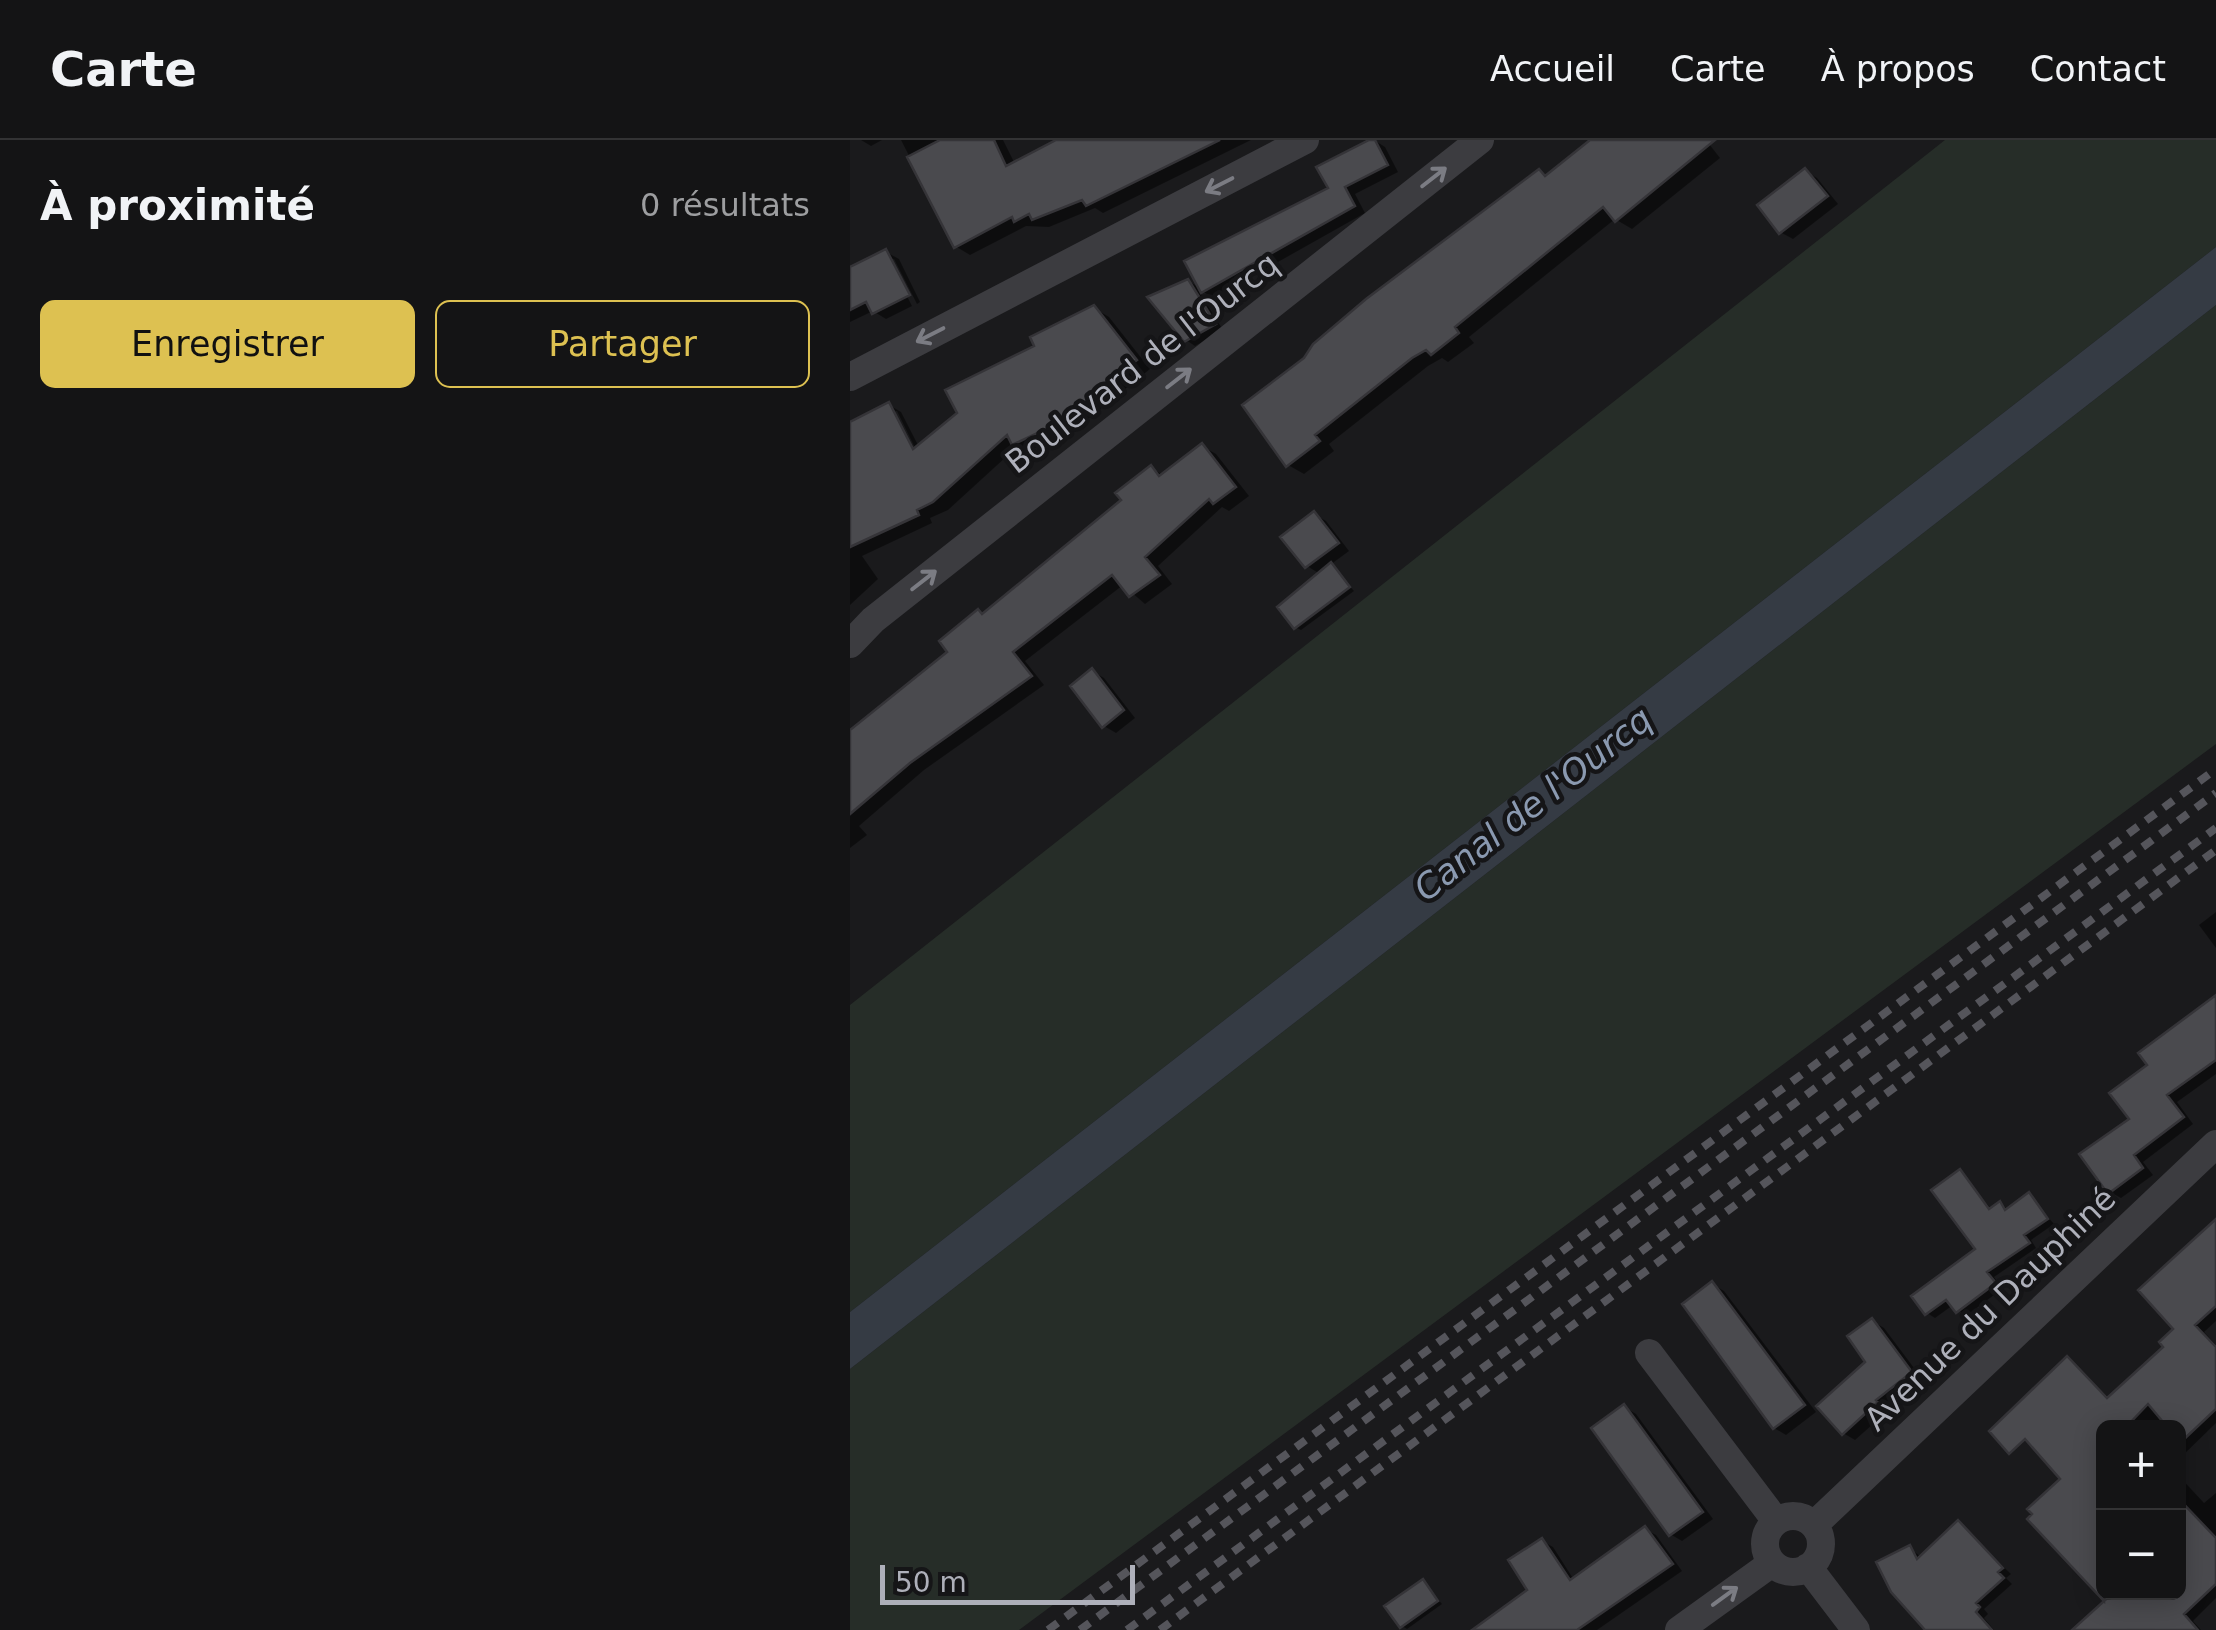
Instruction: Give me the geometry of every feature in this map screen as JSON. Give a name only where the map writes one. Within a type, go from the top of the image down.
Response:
[{"type":"street","points":[[850,376],[1305,140]]},
{"type":"street","name":"Boulevard de l'Ourcq","points":[[850,644],[873,620],[1480,140]]},
{"type":"street","name":"Avenue du Dauphiné","points":[[1814,1525],[2216,1144]]},
{"type":"street","points":[[1649,1353],[1776,1521]]},
{"type":"street","points":[[1800,1516],[1814,1525],[1820,1548],[1808,1567],[1792,1572],[1772,1563],[1764,1546],[1776,1521],[1800,1516]]},
{"type":"street","points":[[1679,1630],[1772,1563]]},
{"type":"street","points":[[1808,1567],[1856,1630]]},
{"type":"shaded area","points":[[1945,140],[2216,140],[2216,247],[850,1312],[850,1005]]},
{"type":"shaded area","points":[[2216,305],[2216,744],[1019,1630],[850,1630],[850,1369]]},
{"type":"water","name":"Canal de l'Ourcq","points":[[2216,247],[2216,305],[850,1369],[850,1312]]},
{"type":"building","points":[[940,140],[994,140],[1006,166],[1056,140],[1220,140],[1086,206],[1082,200],[1032,220],[1029,214],[1014,222],[1012,217],[954,248],[907,157]]},
{"type":"building","points":[[1375,140],[1388,165],[1345,187],[1355,206],[1201,293],[1184,261],[1328,188],[1316,167]]},
{"type":"building","points":[[1590,140],[1715,140],[1615,222],[1603,207],[1455,327],[1459,333],[1431,355],[1426,350],[1412,358],[1315,435],[1320,441],[1286,467],[1242,405],[1304,358],[1313,344],[1366,299],[1539,169],[1545,176]]},
{"type":"building","points":[[1805,168],[1828,196],[1779,234],[1757,205]]},
{"type":"building","points":[[886,249],[910,295],[872,314],[866,302],[850,310],[850,267]]},
{"type":"building","points":[[1188,279],[1216,324],[1184,342],[1147,297]]},
{"type":"building","points":[[1094,305],[1137,360],[1059,423],[1012,445],[1007,435],[933,502],[917,510],[919,515],[850,547],[850,422],[889,402],[913,449],[957,413],[945,390],[1034,346],[1030,337]]},
{"type":"building","points":[[1202,443],[1236,487],[1213,504],[1209,499],[1145,557],[1160,575],[1129,597],[1112,575],[1013,652],[1032,676],[910,763],[850,814],[850,730],[947,652],[939,641],[978,609],[982,614],[1121,500],[1115,493],[1151,465],[1159,476]]},
{"type":"building","points":[[1314,511],[1339,543],[1305,568],[1280,537]]},
{"type":"building","points":[[1331,562],[1350,587],[1294,629],[1277,607]]},
{"type":"building","points":[[1092,668],[1124,710],[1102,728],[1070,686]]},
{"type":"building","points":[[2216,995],[2216,1060],[2167,1095],[2184,1117],[2134,1155],[2143,1168],[2108,1194],[2079,1154],[2129,1119],[2109,1093],[2147,1065],[2138,1053]]},
{"type":"building","points":[[1960,1169],[1989,1209],[2000,1201],[2005,1210],[2029,1192],[2048,1219],[2024,1235],[2030,1243],[1987,1272],[1996,1283],[1956,1313],[1946,1300],[1925,1315],[1911,1296],[1975,1249],[1931,1190]]},
{"type":"building","points":[[2216,1219],[2216,1306],[2195,1325],[2216,1347],[2216,1409],[2186,1437],[2186,1420],[2161,1420],[2148,1404],[2133,1420],[2096,1420],[2096,1592],[2027,1519],[2032,1514],[2027,1509],[2060,1479],[2025,1439],[2009,1454],[1989,1431],[2067,1356],[2107,1398],[2163,1347],[2159,1342],[2173,1329],[2138,1290]]},
{"type":"building","points":[[1712,1281],[1805,1405],[1773,1429],[1682,1304]]},
{"type":"building","points":[[1872,1318],[1912,1372],[1876,1400],[1842,1435],[1816,1406],[1865,1362],[1847,1336]]},
{"type":"building","points":[[1624,1404],[1703,1512],[1669,1536],[1591,1428]]},
{"type":"building","points":[[2186,1506],[2216,1538],[2216,1584],[2184,1614],[2198,1630],[2072,1630],[2105,1600],[2186,1600]]},
{"type":"building","points":[[1958,1520],[2003,1568],[1998,1572],[2004,1578],[1976,1603],[1980,1607],[1976,1612],[1992,1630],[1925,1630],[1891,1592],[1876,1562],[1910,1545],[1917,1559]]},
{"type":"building","points":[[1645,1526],[1673,1564],[1577,1630],[1472,1630],[1527,1590],[1508,1560],[1542,1538],[1570,1580]]},
{"type":"building","points":[[1423,1579],[1438,1601],[1400,1628],[1384,1606]]},
{"type":"railway","points":[[1048,1630],[2216,769]]},
{"type":"railway","points":[[1080,1630],[2216,793]]},
{"type":"railway","points":[[1127,1630],[2216,828]]},
{"type":"railway","points":[[1160,1630],[2216,850]]}]
